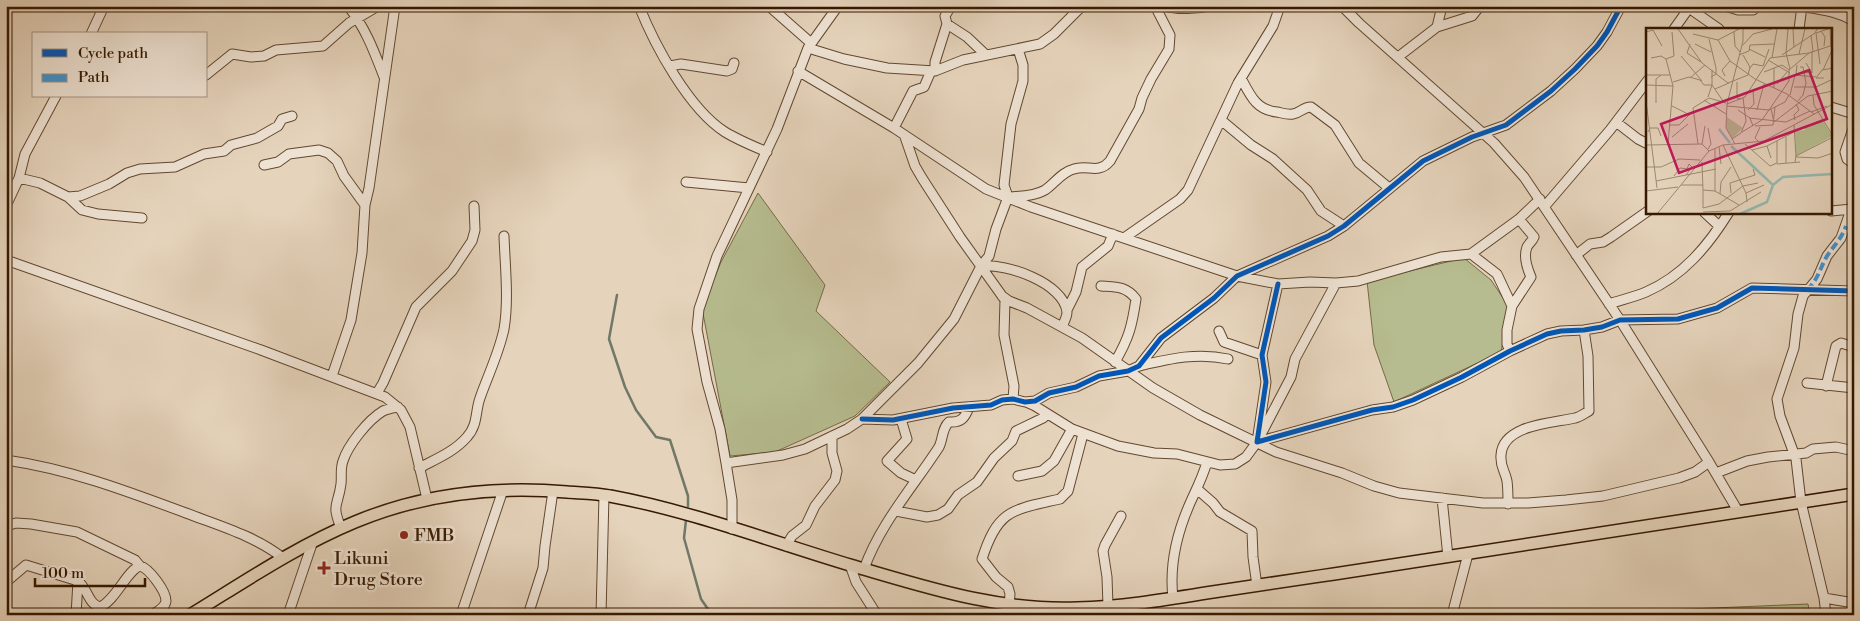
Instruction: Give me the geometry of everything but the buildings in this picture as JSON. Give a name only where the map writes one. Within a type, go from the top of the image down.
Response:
[{"type":"main road","points":[[190,615],[283,558],[341,528],[397,506],[427,499],[503,490],[604,495],[685,514],[928,589],[1008,605],[1055,609],[1108,606],[1257,586],[1854,494]]},
{"type":"street","points":[[92,32],[104,6]]},
{"type":"street","points":[[348,6],[358,18],[370,41],[385,79]]},
{"type":"street","points":[[208,73],[232,54],[251,57],[264,56],[276,50],[323,46],[349,23],[378,6]]},
{"type":"street","points":[[332,376],[351,320],[362,253],[365,205],[370,188],[396,6]]},
{"type":"street","points":[[640,6],[670,66],[700,110],[713,123],[738,139],[767,152]]},
{"type":"street","points":[[769,6],[780,10],[809,46],[844,59],[887,68],[933,71],[963,60],[1040,44],[1047,40],[1082,6]]},
{"type":"street","points":[[732,529],[732,500],[726,463],[720,430],[706,382],[697,329],[699,309],[717,256],[767,152],[809,46],[838,6]]},
{"type":"street","points":[[894,128],[913,91],[924,86],[933,71],[947,24],[945,16],[951,6]]},
{"type":"street","points":[[1008,197],[1032,195],[1044,190],[1064,174],[1074,169],[1100,169],[1105,167],[1110,161],[1139,109],[1151,79],[1169,49],[1170,34],[1155,6]]},
{"type":"street","points":[[1162,6],[1176,9],[1199,9],[1210,6]]},
{"type":"street","points":[[1124,238],[1180,200],[1191,184],[1241,78],[1273,26],[1280,6]]},
{"type":"street","points":[[1342,6],[1359,24],[1509,158],[1542,203],[1620,320],[1738,511]]},
{"type":"street","points":[[1436,27],[1442,6]]},
{"type":"street","points":[[1398,57],[1436,27],[1472,16],[1480,6]]},
{"type":"street","points":[[1139,366],[1161,338],[1214,298],[1237,276],[1328,236],[1344,226],[1423,161],[1482,133],[1506,124],[1551,91],[1597,46],[1621,6]]},
{"type":"street","points":[[1725,6],[1738,10],[1753,10],[1758,6]]},
{"type":"street","points":[[1798,28],[1802,6],[1842,14],[1854,21]]},
{"type":"street","points":[[1675,28],[1689,8],[1718,28]]},
{"type":"street","points":[[947,24],[967,37],[986,55]]},
{"type":"street","points":[[726,463],[783,455],[805,449],[847,429],[862,419],[918,363],[954,319],[989,256],[996,229],[1008,197],[1004,185],[1010,134],[1016,102],[1023,81],[1023,65],[1018,49]]},
{"type":"street","points":[[670,66],[681,64],[727,71],[732,68],[734,63]]},
{"type":"street","points":[[798,71],[894,128],[986,189],[1153,250],[1237,276],[1278,284],[1336,283],[1358,280],[1441,258],[1471,254],[1542,203],[1616,122],[1646,83]]},
{"type":"street","points":[[1241,78],[1252,99],[1262,109],[1290,114],[1296,113],[1303,108],[1311,107],[1334,124],[1358,163],[1388,188]]},
{"type":"street","points":[[6,206],[19,178],[25,154],[55,98]]},
{"type":"street","points":[[1832,107],[1854,114]]},
{"type":"street","points":[[68,197],[80,196],[109,184],[126,173],[140,169],[175,167],[204,154],[224,151],[231,145],[257,138],[278,126],[282,119],[292,116]]},
{"type":"street","points":[[1221,120],[1251,145],[1262,150],[1273,159],[1307,190],[1321,211],[1344,226]]},
{"type":"street","points":[[1616,122],[1646,143]]},
{"type":"street","points":[[1854,126],[1845,152],[1847,159],[1854,164]]},
{"type":"street","points":[[905,137],[915,166],[922,178],[960,237],[1002,296],[1006,306],[1004,334],[1014,386],[1013,399]]},
{"type":"street","points":[[264,165],[278,162],[289,154],[319,150],[328,153],[337,161],[344,176],[365,205]]},
{"type":"street","points":[[19,178],[40,183],[68,197],[82,210],[98,214],[142,218]]},
{"type":"street","points":[[686,182],[749,188]]},
{"type":"street","points":[[1826,615],[1824,598],[1801,502],[1794,453],[1780,416],[1777,399],[1794,348],[1803,296],[1817,279],[1827,256],[1842,238],[1849,223],[1853,205],[1832,211]]},
{"type":"street","points":[[377,393],[416,307],[452,271],[472,241],[475,230],[474,206]]},
{"type":"street","points":[[1576,255],[1590,244],[1603,242],[1646,211]]},
{"type":"street","points":[[1706,214],[1719,226]]},
{"type":"street","points":[[1609,304],[1646,292],[1671,278],[1693,260],[1728,214]]},
{"type":"street","points":[[1510,351],[1507,344],[1507,330],[1512,306],[1531,276],[1525,258],[1527,248],[1534,237],[1519,219]]},
{"type":"street","points":[[1062,327],[1067,310],[1076,292],[1082,267],[1108,246],[1113,234]]},
{"type":"street","points":[[419,468],[461,444],[473,430],[480,399],[492,369],[504,329],[506,312],[504,236]]},
{"type":"street","points":[[1471,254],[1497,274],[1512,306]]},
{"type":"street","points":[[6,260],[386,397],[398,407],[410,427],[427,499]]},
{"type":"street","points":[[982,266],[1004,267],[1029,276],[1052,289],[1061,298],[1067,310]]},
{"type":"street","points":[[862,419],[901,419],[953,408],[992,405],[1002,400],[1013,399],[1035,406],[1083,434],[1127,448],[1161,454],[1177,454],[1229,466],[1246,457],[1257,442],[1291,377],[1294,359],[1336,283]]},
{"type":"street","points":[[1257,442],[1266,382],[1262,355],[1278,284]]},
{"type":"street","points":[[1101,286],[1119,287],[1130,292],[1136,299],[1132,326],[1115,362]]},
{"type":"street","points":[[1257,442],[1372,410],[1393,407],[1413,400],[1462,378],[1510,351],[1547,334],[1561,330],[1584,330],[1620,320],[1668,320],[1694,316],[1717,308],[1752,288],[1854,292]]},
{"type":"street","points":[[1002,296],[1082,338],[1128,371],[1184,407],[1276,452],[1342,473],[1386,490],[1484,503],[1508,504],[1604,496],[1678,478],[1695,472],[1709,462]]},
{"type":"street","points":[[1508,504],[1507,479],[1501,468],[1503,447],[1510,439],[1528,427],[1577,418],[1589,411],[1588,356],[1584,330]]},
{"type":"street","points":[[1219,331],[1224,342],[1262,355]]},
{"type":"street","points":[[1826,386],[1836,346],[1841,344],[1854,347]]},
{"type":"street","points":[[1025,402],[1034,401],[1057,390],[1076,387],[1099,376],[1128,371],[1139,366],[1187,356],[1205,355],[1228,359]]},
{"type":"street","points":[[1807,384],[1854,388]]},
{"type":"street","points":[[341,528],[335,513],[336,502],[342,482],[340,471],[350,444],[374,418],[384,411],[398,407]]},
{"type":"street","points":[[864,569],[874,544],[940,446],[945,425],[948,422],[963,420],[969,407]]},
{"type":"street","points":[[896,511],[927,517],[938,515],[948,509],[958,495],[977,482],[994,458],[1012,441],[1016,431],[1047,414]]},
{"type":"street","points":[[901,419],[907,439],[887,461],[901,472],[916,480]]},
{"type":"street","points":[[1018,476],[1042,471],[1054,460],[1072,429]]},
{"type":"street","points":[[1008,605],[1010,594],[1008,587],[996,578],[982,559],[988,541],[1001,520],[1010,514],[1022,508],[1060,499],[1065,496],[1083,434]]},
{"type":"street","points":[[786,546],[792,536],[806,525],[815,506],[835,480],[837,471],[832,453],[832,436]]},
{"type":"street","points":[[1716,473],[1747,461],[1794,453],[1806,453],[1813,449],[1836,447],[1854,451]]},
{"type":"street","points":[[6,460],[48,467],[103,482],[259,542],[283,558]]},
{"type":"street","points":[[1173,598],[1171,569],[1174,551],[1183,521],[1207,462]]},
{"type":"street","points":[[1197,489],[1214,502],[1220,512],[1252,531],[1252,557],[1257,586]]},
{"type":"street","points":[[461,615],[503,490]]},
{"type":"street","points":[[528,615],[543,568],[544,546],[553,491]]},
{"type":"street","points":[[601,615],[604,495]]},
{"type":"street","points":[[1442,498],[1448,557]]},
{"type":"street","points":[[1108,606],[1107,577],[1103,551],[1121,516]]},
{"type":"street","points":[[6,526],[16,523],[31,524],[77,532],[135,560],[140,566],[148,569],[165,595],[164,606],[152,615]]},
{"type":"street","points":[[288,615],[313,541]]},
{"type":"street","points":[[1452,615],[1468,554]]},
{"type":"street","points":[[6,582],[26,565],[82,584],[92,602],[100,607],[105,605],[124,584],[133,570],[140,566]]},
{"type":"street","points":[[850,565],[856,582],[877,615]]},
{"type":"street","points":[[76,615],[78,582]]},
{"type":"street","points":[[1824,598],[1854,603]]},
{"type":"green space","points":[[758,193],[825,285],[816,311],[890,382],[855,416],[775,452],[730,456],[702,308],[721,262]]},
{"type":"green space","points":[[1464,258],[1491,280],[1509,307],[1501,352],[1394,402],[1374,345],[1367,281]]},
{"type":"green space","points":[[1808,604],[1810,615],[1571,614]]},
{"type":"waterway","points":[[617,295],[609,339],[625,387],[636,410],[656,437],[670,440],[688,496],[688,506]]},
{"type":"waterway","points":[[686,520],[684,538],[701,599],[712,615]]},
{"type":"marked path","points":[[1807,290],[1816,278],[1827,256],[1840,239],[1846,226]]},
{"type":"cycle path","points":[[862,419],[893,420],[953,408],[991,405],[1002,400],[1035,401],[1049,393],[1076,387],[1099,376],[1128,371],[1139,366],[1161,338],[1214,298],[1237,276],[1328,236],[1344,226],[1423,161],[1472,137],[1506,125],[1551,91],[1575,69],[1597,46],[1621,6]]},
{"type":"cycle path","points":[[1278,284],[1262,355],[1266,382],[1257,442],[1372,410],[1393,407],[1413,400],[1547,334],[1602,327],[1620,320],[1678,319],[1717,308],[1752,288],[1854,291]]},
{"type":"place","name":"FMB","points":[[404,535]]},
{"type":"place","name":"Likuni Drug Store","points":[[324,568]]}]
